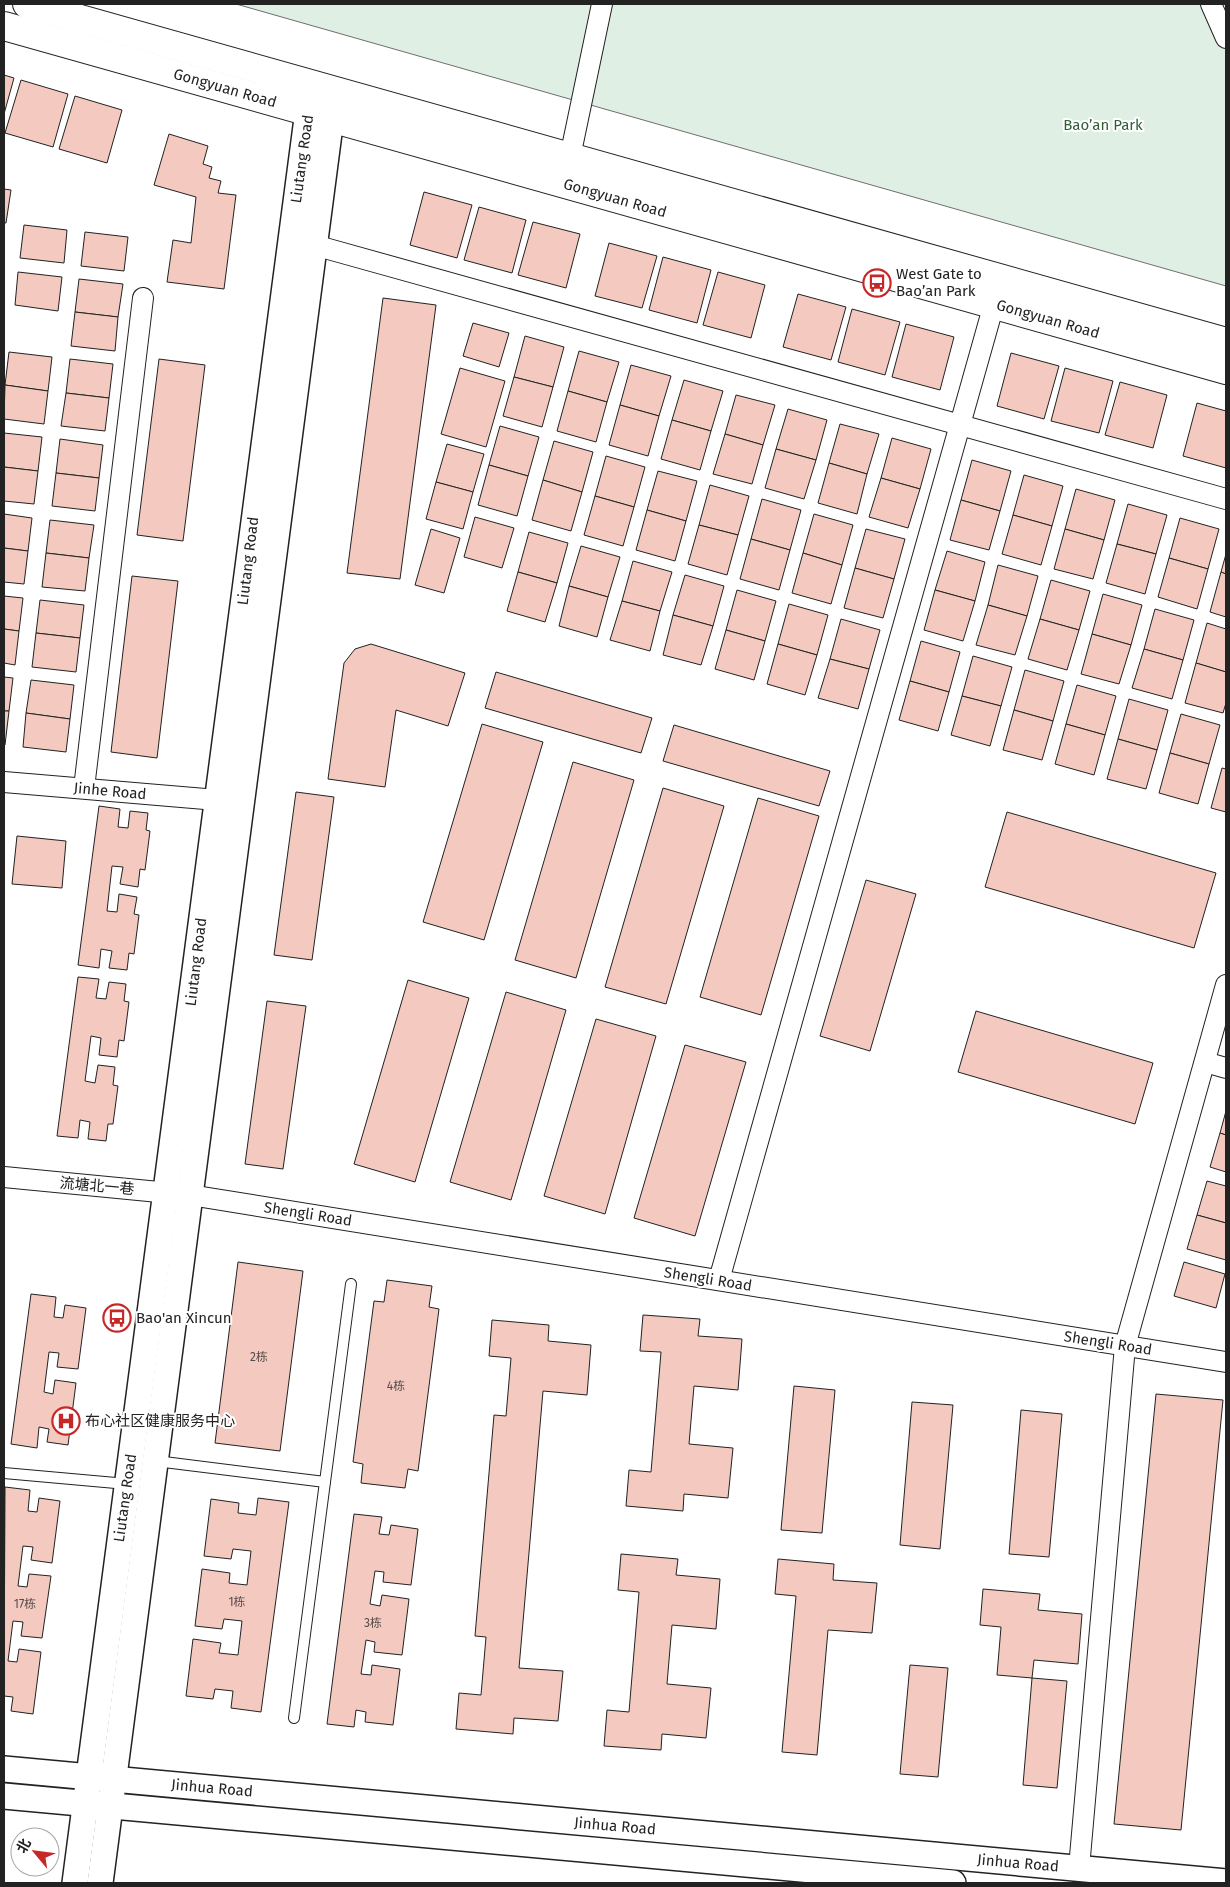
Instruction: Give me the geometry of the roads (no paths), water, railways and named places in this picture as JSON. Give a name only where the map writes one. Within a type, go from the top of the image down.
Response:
[{"type":"main road","name":"Gongyuan Road","points":[[27,4],[1226,342]]},
{"type":"main road","name":"Gongyuan Road","points":[[4,26],[1226,370]]},
{"type":"street","points":[[570,157],[602,4]]},
{"type":"street","points":[[1211,4],[1226,38]]},
{"type":"street","name":"Liutang Road","points":[[75,1883],[217,800],[324,87]]},
{"type":"street","name":"Liutang Road","points":[[100,1883],[314,245],[319,114]]},
{"type":"street","points":[[314,245],[1226,499]]},
{"type":"street","points":[[84,788],[143,298]]},
{"type":"street","points":[[718,1280],[994,304]]},
{"type":"street","name":"Jinhe Road","points":[[4,782],[217,800]]},
{"type":"street","points":[[1079,1868],[1125,1346],[1226,985]]},
{"type":"street","points":[[1205,1062],[1226,1068]]},
{"type":"street","name":"流塘北一巷","points":[[4,1177],[190,1195]]},
{"type":"street","name":"Shengli Road","points":[[190,1195],[1226,1362]]},
{"type":"street","name":"Jinhua Road","points":[[4,1769],[1226,1882]]},
{"type":"street","name":"Jinhua Road","points":[[4,1796],[953,1883]]},
{"type":"lane","points":[[294,1718],[351,1284]]},
{"type":"lane","points":[[155,1460],[325,1482]]},
{"type":"lane","points":[[4,1473],[127,1484]]},
{"type":"place","name":"West Gate to Bao’an Park","points":[[877,283]]},
{"type":"place","name":"Bao'an Xincun","points":[[117,1318]]},
{"type":"place","name":"布心社区健康服务中心","points":[[66,1421]]},
{"type":"park label","name":"Bao’an Park","points":[[1103,125]]}]
